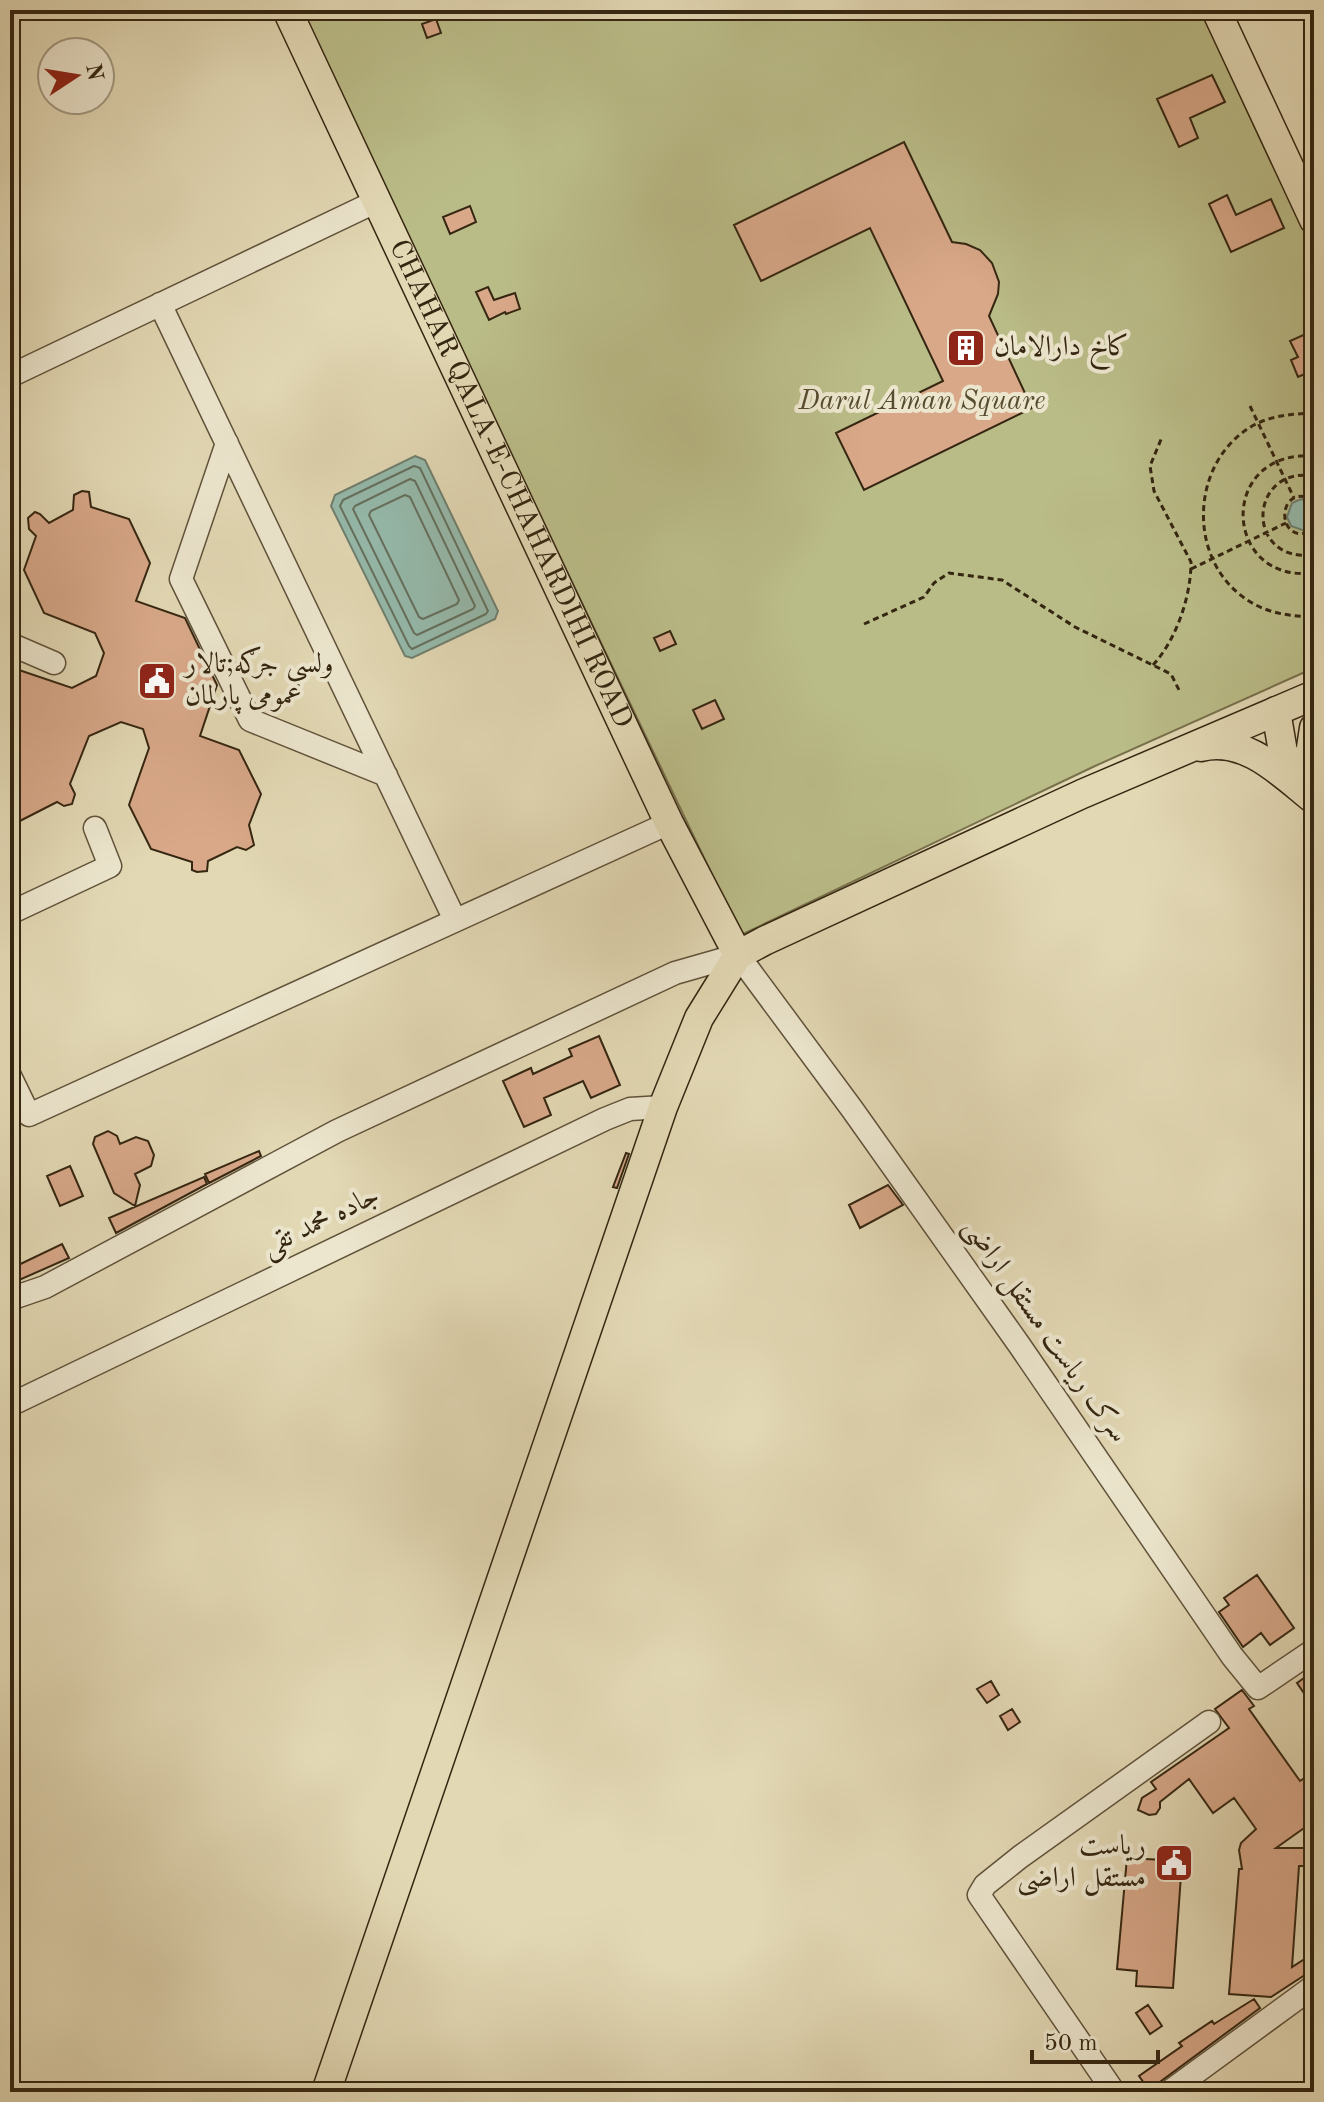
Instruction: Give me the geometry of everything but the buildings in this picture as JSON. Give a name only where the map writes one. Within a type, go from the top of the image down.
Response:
[{"type":"main road","name":"CHAHAR QALA-E-CHAHARDIHI ROAD","points":[[287,10],[669,823],[738,955]]},
{"type":"main road","points":[[1216,10],[1314,220]]},
{"type":"main road","points":[[326,2092],[663,1107],[699,1018],[738,955],[1082,794],[1314,695]]},
{"type":"main road","points":[[1276,711],[1283,752],[1313,800]]},
{"type":"main road","points":[[1313,800],[1309,761],[1314,728]]},
{"type":"main road","points":[[1174,755],[1212,745],[1235,747],[1265,760],[1313,800]]},
{"type":"street","points":[[10,376],[377,201]]},
{"type":"street","points":[[160,304],[455,920]]},
{"type":"street","points":[[227,443],[181,579],[250,720],[386,775]]},
{"type":"street","points":[[10,644],[54,663]]},
{"type":"street","points":[[10,1076],[29,1115],[669,823]]},
{"type":"street","points":[[10,913],[110,866],[95,828]]},
{"type":"street","points":[[10,1299],[45,1287],[337,1131],[675,973],[738,955]]},
{"type":"street","name":"سرک ریاست مستقل اراضی","points":[[738,955],[1020,1346],[1232,1656],[1258,1688],[1314,1650]]},
{"type":"street","name":"جاده محمد تقی","points":[[10,1405],[605,1119],[630,1109],[663,1107]]},
{"type":"street","points":[[1114,2092],[979,1895],[985,1885],[1020,1857],[1209,1722]]},
{"type":"street","points":[[1169,2092],[1314,1986]]},
{"type":"path","points":[[1250,406],[1294,498]]},
{"type":"path","points":[[1314,413],[1283,415],[1258,424],[1227,448],[1209,477],[1202,512],[1207,546],[1213,558],[1223,577],[1248,601],[1280,615],[1314,617]]},
{"type":"path","points":[[1153,665],[1173,634],[1187,593],[1191,569],[1191,562],[1154,491],[1150,466],[1162,437]]},
{"type":"path","points":[[1314,456],[1297,455],[1263,469],[1250,485],[1243,504],[1243,524],[1249,541],[1262,560],[1279,571],[1299,575],[1314,573]]},
{"type":"path","points":[[1314,476],[1298,475],[1284,480],[1275,486],[1262,510],[1266,532],[1276,547],[1301,557],[1314,555]]},
{"type":"path","points":[[1314,500],[1305,496],[1294,498],[1285,508],[1286,523],[1297,533],[1313,531],[1314,538]]},
{"type":"path","points":[[1191,569],[1286,523]]},
{"type":"path","points":[[864,624],[924,597],[934,583],[949,573],[1002,580],[1075,627],[1171,674],[1180,692]]},
{"type":"green space","name":"Darul Aman Square","points":[[298,10],[1207,10],[1314,238],[1314,668],[1095,766],[741,935]]},
{"type":"water","points":[[415,456],[425,460],[498,611],[495,619],[412,658],[405,656],[331,506],[335,495]]},
{"type":"water","points":[[1301,499],[1314,504],[1314,526],[1305,531],[1291,526],[1287,517],[1292,503]]},
{"type":"place","name":"کاخ دارالامان","points":[[966,348]]},
{"type":"place","name":"ولسي جرګه;تالار عمومی پارلمان","points":[[157,681]]},
{"type":"place","name":"ریاست مستقل اراضی","points":[[1174,1863]]}]
